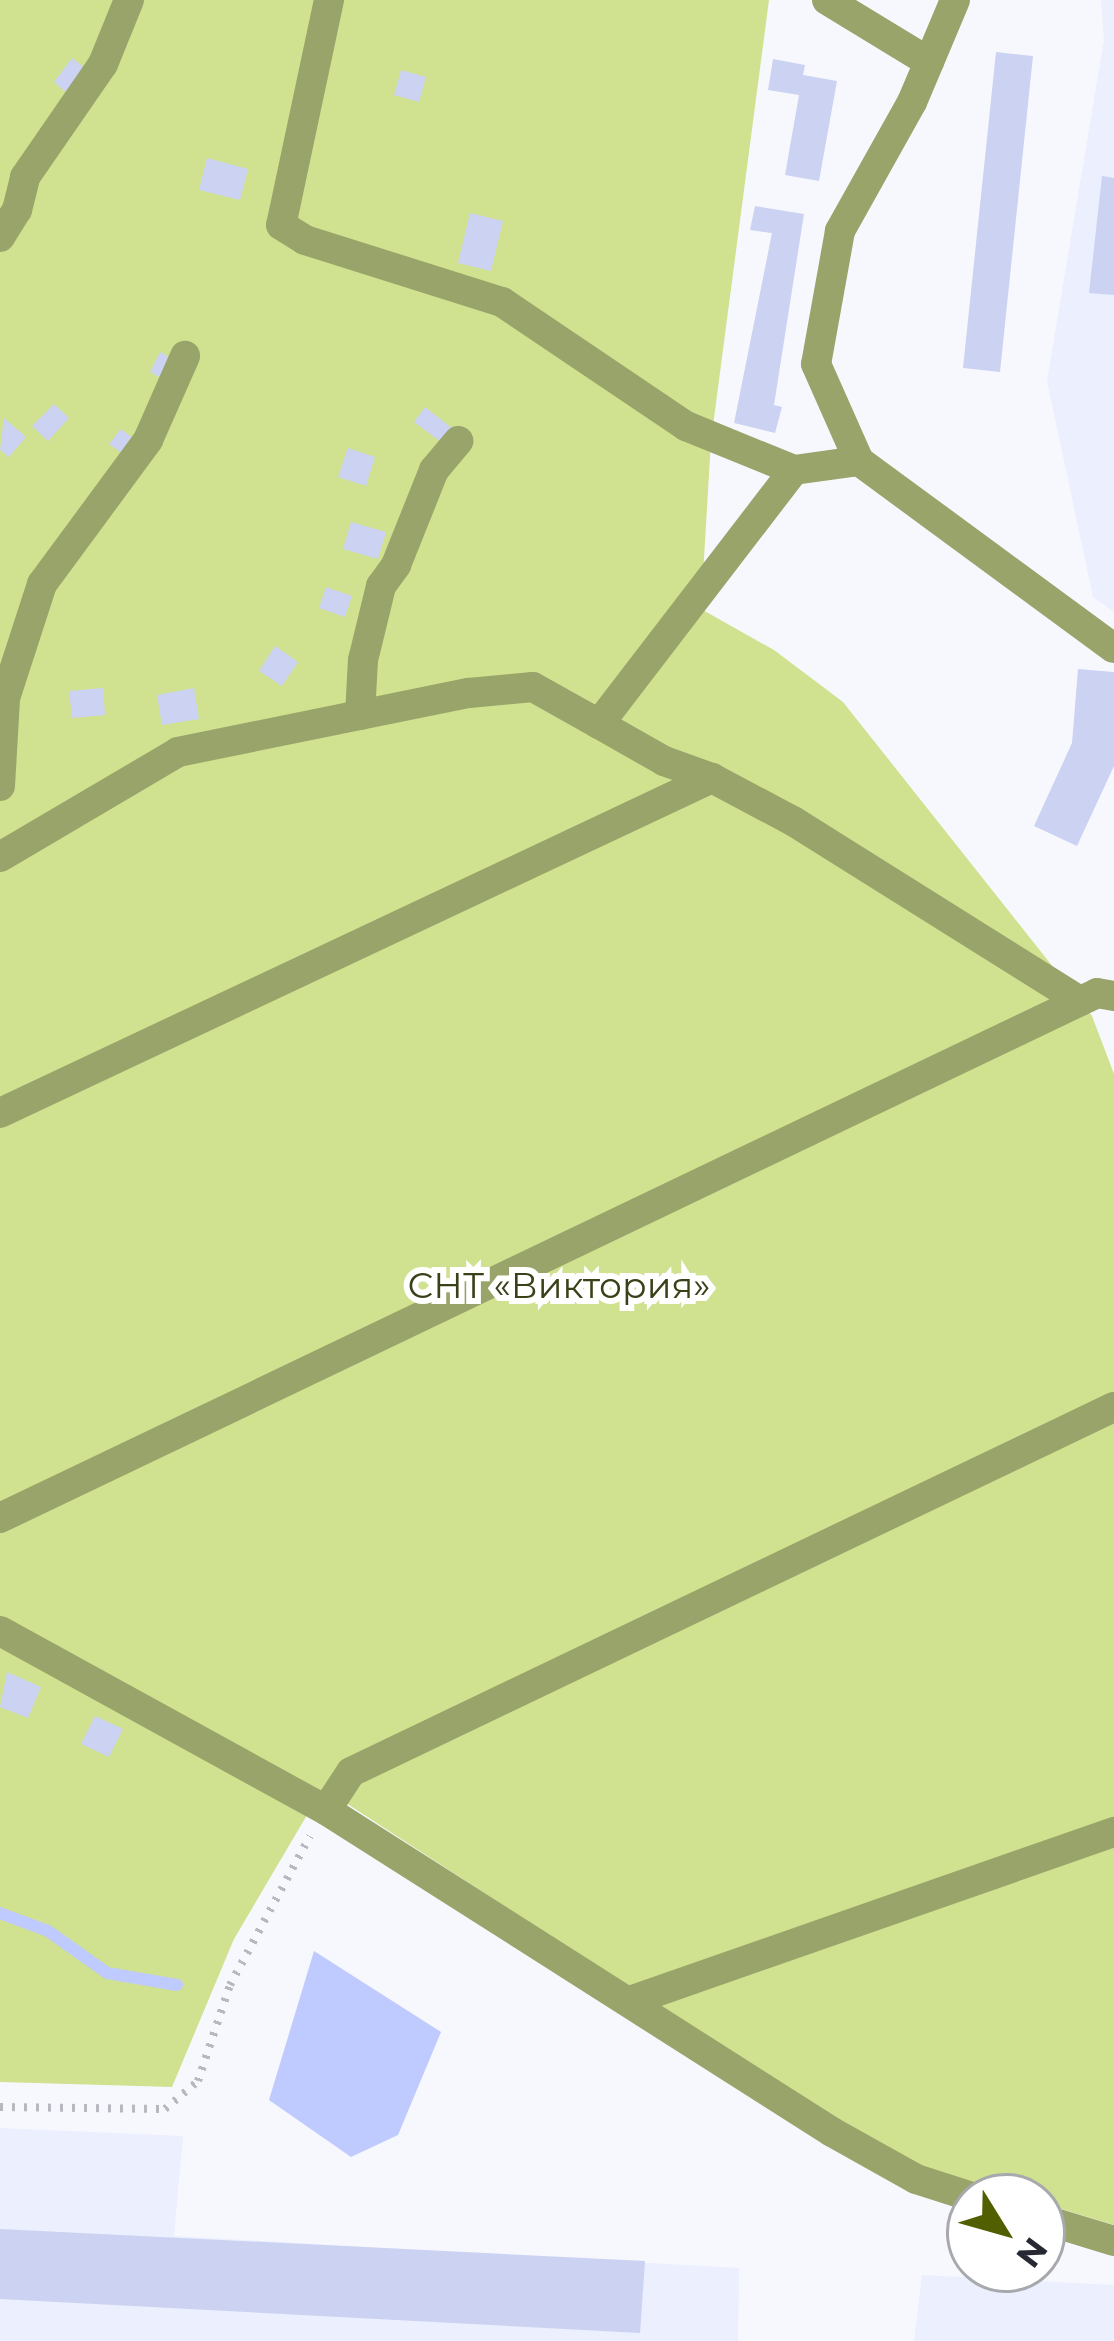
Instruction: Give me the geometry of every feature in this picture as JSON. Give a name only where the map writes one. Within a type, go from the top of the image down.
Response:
[{"type":"lane","points":[[0,237],[17,211],[26,176],[103,64],[129,0]]},
{"type":"lane","points":[[328,0],[281,225],[305,240],[502,302],[686,426],[794,470],[859,461]]},
{"type":"lane","points":[[826,0],[929,62]]},
{"type":"lane","points":[[955,0],[912,102],[840,230],[816,364],[859,461],[1114,648]]},
{"type":"lane","points":[[0,786],[5,698],[42,584],[148,440],[185,356]]},
{"type":"lane","points":[[360,715],[363,660],[381,586],[396,565],[434,470],[458,441]]},
{"type":"lane","points":[[599,724],[794,470]]},
{"type":"lane","points":[[0,857],[178,752],[469,693],[533,687],[664,760],[712,778],[793,821],[1080,1001]]},
{"type":"lane","points":[[0,1113],[712,778]]},
{"type":"lane","points":[[0,1517],[1097,993],[1114,996]]},
{"type":"lane","points":[[326,1810],[351,1772],[1114,1407]]},
{"type":"lane","points":[[0,1631],[326,1810],[832,2132],[916,2179],[946,2189]]},
{"type":"lane","points":[[630,2001],[1114,1832]]},
{"type":"lane","points":[[1066,2226],[1114,2241]]},
{"type":"path","points":[[0,2107],[165,2109],[198,2081],[230,1985],[326,1810]]},
{"type":"shaded area","points":[[1101,0],[1114,0],[1114,612],[1093,597],[1047,381],[1104,40]]},
{"type":"shaded area","points":[[0,2128],[183,2136],[174,2236],[739,2268],[738,2341],[0,2341]]},
{"type":"shaded area","points":[[922,2275],[946,2276],[946,2293],[1066,2293],[1066,2282],[1114,2285],[1114,2341],[914,2341]]},
{"type":"green space","name":"СНТ «Виктория»","points":[[0,0],[769,0],[711,441],[701,609],[774,650],[843,702],[1092,1016],[1114,1074],[1114,2225],[1066,2210],[1066,2173],[946,2174],[836,2122],[323,1788],[234,1939],[172,2087],[0,2082]]},
{"type":"water","points":[[314,1951],[441,2032],[398,2135],[351,2157],[269,2100]]},
{"type":"building","points":[[996,52],[1033,56],[1000,372],[963,368]]},
{"type":"building","points":[[72,58],[89,71],[69,95],[54,82]]},
{"type":"building","points":[[773,59],[805,65],[803,75],[837,81],[819,181],[785,175],[799,95],[768,90]]},
{"type":"building","points":[[401,70],[426,77],[419,102],[394,95]]},
{"type":"building","points":[[207,158],[248,169],[240,200],[199,190]]},
{"type":"building","points":[[1102,176],[1114,178],[1114,295],[1089,293]]},
{"type":"building","points":[[755,206],[804,214],[774,405],[782,407],[775,433],[734,423],[772,233],[750,230]]},
{"type":"building","points":[[470,213],[503,221],[491,271],[458,263]]},
{"type":"building","points":[[160,352],[175,360],[165,380],[150,372]]},
{"type":"building","points":[[54,404],[69,418],[48,441],[32,426]]},
{"type":"building","points":[[425,407],[452,428],[441,442],[414,422]]},
{"type":"building","points":[[4,418],[26,437],[9,457],[0,450]]},
{"type":"building","points":[[121,429],[138,442],[127,457],[109,444]]},
{"type":"building","points":[[348,448],[375,457],[366,486],[338,477]]},
{"type":"building","points":[[351,522],[386,532],[378,559],[343,549]]},
{"type":"building","points":[[326,587],[352,596],[345,617],[319,608]]},
{"type":"building","points":[[275,646],[298,662],[282,686],[259,671]]},
{"type":"building","points":[[1078,669],[1114,672],[1114,766],[1077,846],[1034,826],[1072,743]]},
{"type":"building","points":[[103,688],[105,715],[72,718],[69,691]]},
{"type":"building","points":[[194,688],[199,719],[162,725],[157,695]]},
{"type":"building","points":[[7,1672],[41,1687],[28,1718],[0,1707]]},
{"type":"building","points":[[95,1716],[123,1729],[109,1757],[81,1744]]},
{"type":"building","points":[[0,2229],[645,2261],[640,2333],[0,2299]]},
{"type":"waterway","points":[[0,1913],[48,1931],[107,1973],[177,1985]]}]
